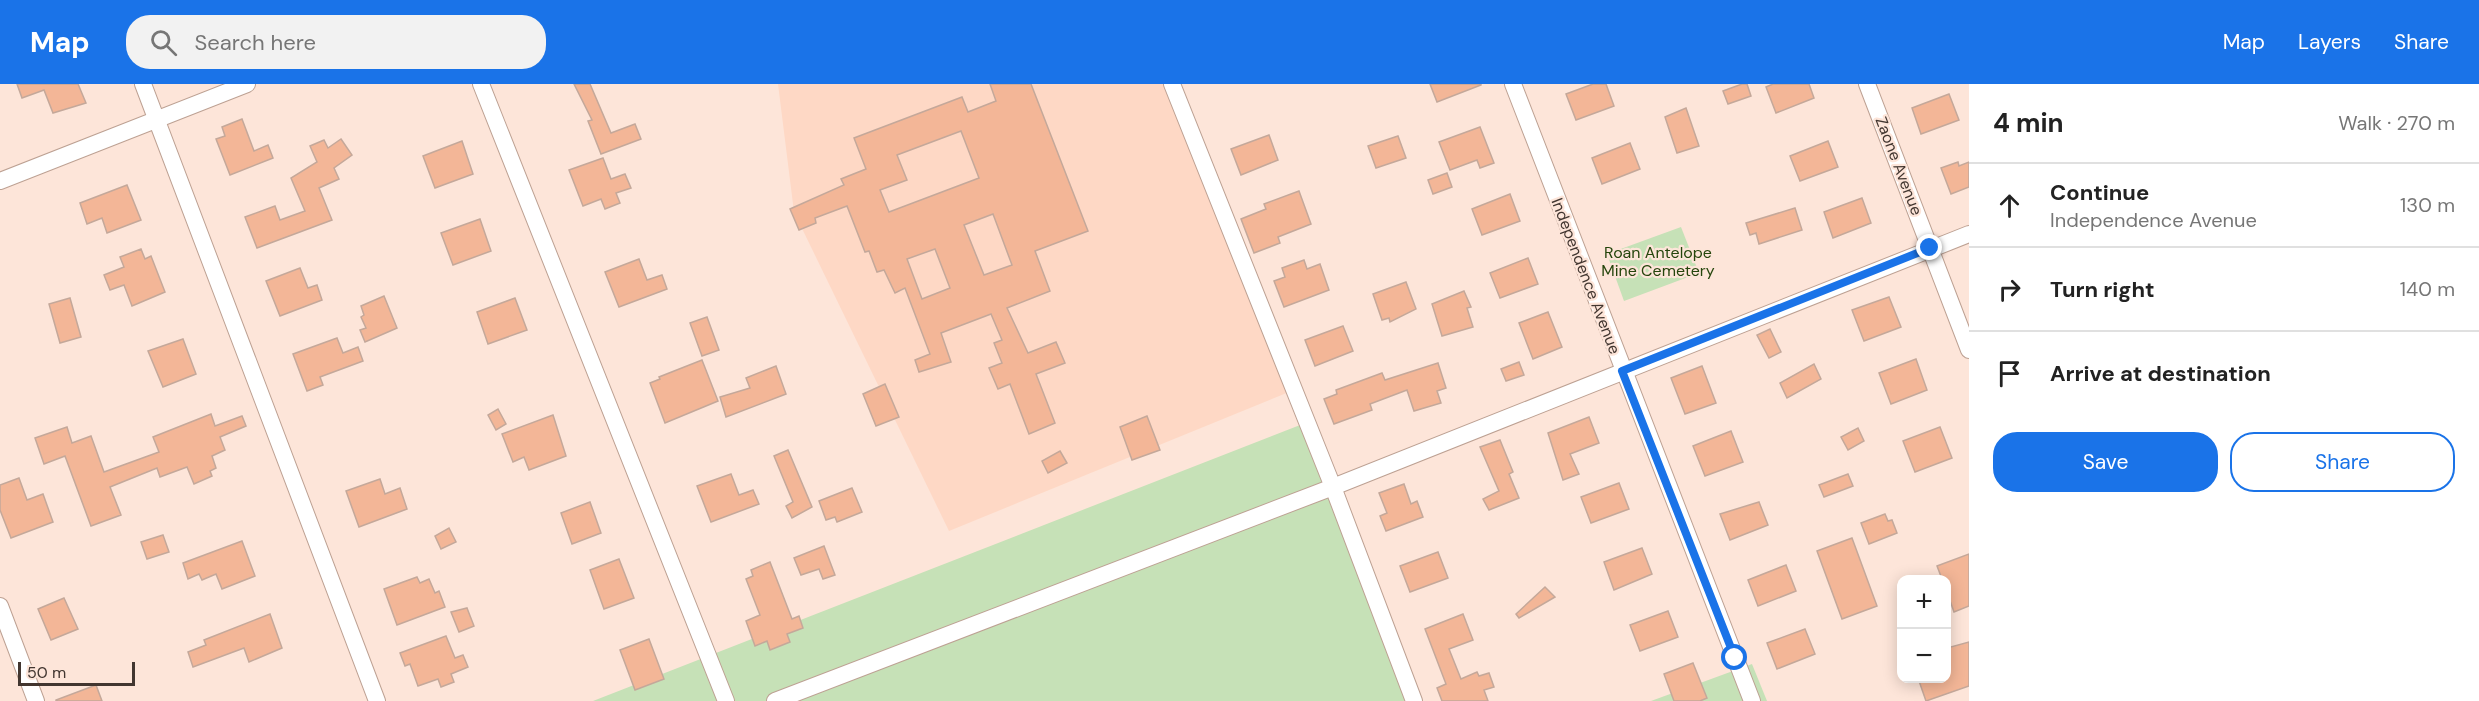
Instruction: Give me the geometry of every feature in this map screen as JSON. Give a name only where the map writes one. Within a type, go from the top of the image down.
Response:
[{"type":"street","points":[[143,84],[377,701]]},
{"type":"street","points":[[0,181],[247,84]]},
{"type":"street","points":[[481,84],[726,701]]},
{"type":"street","points":[[1172,84],[1333,487],[1414,701]]},
{"type":"street","name":"Independence Avenue","points":[[1513,84],[1622,371],[1752,701]]},
{"type":"street","name":"Zaone Avenue","points":[[1867,84],[1969,350]]},
{"type":"street","points":[[775,701],[1333,487],[1969,234]]},
{"type":"street","points":[[0,606],[36,701]]},
{"type":"shaded area","points":[[778,84],[1175,84],[1294,390],[949,531],[794,212]]},
{"type":"green space","name":"Roan Antelope Mine Cemetery","points":[[1681,227],[1699,273],[1624,301],[1607,254]]},
{"type":"green space","points":[[1313,420],[1423,701],[593,701]]},
{"type":"green space","points":[[1752,664],[1767,701],[1651,701]]},
{"type":"building","points":[[17,84],[78,84],[86,103],[53,113],[44,90],[22,98]]},
{"type":"building","points":[[574,84],[590,84],[611,133],[635,124],[641,139],[601,154],[588,121],[592,120]]},
{"type":"building","points":[[990,84],[1031,84],[1088,231],[1035,251],[1050,291],[1007,308],[1028,353],[1056,342],[1065,363],[1036,374],[1055,423],[1029,434],[1010,384],[998,389],[989,368],[1002,363],[994,343],[1002,340],[991,314],[941,333],[951,362],[919,372],[915,360],[930,354],[905,288],[895,293],[884,270],[877,272],[869,251],[865,252],[847,206],[815,218],[816,223],[799,230],[790,209],[844,185],[841,179],[866,169],[854,138],[962,97],[968,112],[996,101]],"holes":[[[961,131],[979,178],[889,212],[880,190],[907,180],[897,155]],[[993,214],[1012,265],[984,275],[964,225]],[[935,249],[950,288],[922,299],[907,259]]]},
{"type":"building","points":[[1430,84],[1481,84],[1481,85],[1437,102]]},
{"type":"building","points":[[1593,84],[1606,84],[1614,106],[1576,120],[1566,94]]},
{"type":"building","points":[[1747,84],[1751,96],[1728,104],[1723,91]]},
{"type":"building","points":[[1773,84],[1809,84],[1814,98],[1776,113],[1766,87]]},
{"type":"building","points":[[1949,94],[1959,120],[1921,134],[1912,108]]},
{"type":"building","points":[[1686,108],[1699,146],[1677,153],[1665,117]]},
{"type":"building","points":[[242,119],[254,151],[268,145],[273,158],[230,175],[216,139],[225,136],[222,127]]},
{"type":"building","points":[[1480,127],[1494,163],[1480,168],[1477,160],[1450,170],[1439,142]]},
{"type":"building","points":[[1269,135],[1278,160],[1241,175],[1231,149]]},
{"type":"building","points":[[1398,136],[1406,158],[1376,168],[1368,146]]},
{"type":"building","points":[[341,139],[352,155],[334,168],[339,179],[319,188],[332,220],[257,248],[245,217],[275,206],[280,220],[305,211],[291,178],[317,162],[310,146],[324,140],[328,148]]},
{"type":"building","points":[[462,141],[473,174],[435,188],[423,156]]},
{"type":"building","points":[[1828,141],[1838,167],[1800,181],[1790,156]]},
{"type":"building","points":[[1630,143],[1640,169],[1602,184],[1592,158]]},
{"type":"building","points":[[603,158],[611,179],[625,174],[631,188],[616,193],[620,203],[605,209],[601,199],[583,206],[569,170]]},
{"type":"building","points":[[1958,162],[1959,166],[1969,162],[1969,187],[1951,194],[1941,168]]},
{"type":"building","points":[[1447,173],[1452,187],[1433,194],[1428,180]]},
{"type":"building","points":[[127,185],[141,220],[107,233],[102,218],[87,224],[80,203]]},
{"type":"building","points":[[1299,191],[1311,224],[1278,237],[1280,243],[1254,253],[1241,219],[1266,209],[1264,204]]},
{"type":"building","points":[[1510,194],[1520,221],[1482,235],[1472,209]]},
{"type":"building","points":[[1862,198],[1871,223],[1833,238],[1824,212]]},
{"type":"building","points":[[1795,208],[1802,230],[1759,244],[1756,233],[1750,235],[1746,223]]},
{"type":"building","points":[[480,219],[491,251],[453,265],[441,233]]},
{"type":"building","points":[[141,249],[145,259],[151,256],[165,292],[132,306],[124,285],[110,290],[104,275],[124,267],[120,257]]},
{"type":"building","points":[[1528,258],[1538,284],[1500,298],[1490,273]]},
{"type":"building","points":[[639,259],[647,280],[662,275],[667,289],[619,307],[605,272]]},
{"type":"building","points":[[1304,260],[1307,269],[1320,264],[1329,290],[1284,307],[1274,281],[1285,277],[1282,268]]},
{"type":"building","points":[[300,268],[308,288],[317,285],[322,300],[280,316],[266,281]]},
{"type":"building","points":[[1406,282],[1416,309],[1390,322],[1389,318],[1382,320],[1373,294]]},
{"type":"building","points":[[1464,291],[1471,307],[1467,308],[1473,327],[1442,336],[1432,304]]},
{"type":"building","points":[[384,296],[397,328],[365,342],[360,330],[366,328],[361,317],[364,315],[361,306]]},
{"type":"building","points":[[1889,297],[1901,327],[1864,341],[1852,310]]},
{"type":"building","points":[[70,298],[81,337],[60,343],[49,304]]},
{"type":"building","points":[[515,298],[527,330],[488,344],[477,312]]},
{"type":"building","points":[[1548,312],[1562,347],[1533,359],[1519,323]]},
{"type":"building","points":[[707,317],[719,350],[702,356],[690,323]]},
{"type":"building","points":[[1343,326],[1353,351],[1315,366],[1305,340]]},
{"type":"building","points":[[1770,329],[1781,352],[1769,358],[1757,335]]},
{"type":"building","points":[[337,338],[343,353],[358,347],[363,361],[320,377],[323,385],[307,391],[293,354]]},
{"type":"building","points":[[183,339],[196,374],[163,387],[148,351]]},
{"type":"building","points":[[1916,359],[1927,390],[1891,404],[1879,373]]},
{"type":"building","points":[[702,360],[718,401],[665,423],[650,383],[660,379],[659,377]]},
{"type":"building","points":[[1519,362],[1524,375],[1506,381],[1501,369]]},
{"type":"building","points":[[1438,363],[1446,388],[1437,391],[1441,403],[1414,411],[1407,390],[1370,404],[1372,410],[1334,424],[1324,399],[1337,394],[1336,390],[1382,373],[1385,380]]},
{"type":"building","points":[[1814,364],[1821,379],[1787,398],[1780,383]]},
{"type":"building","points":[[776,366],[786,394],[726,417],[720,397],[750,388],[746,378]]},
{"type":"building","points":[[1702,366],[1716,403],[1685,414],[1671,378]]},
{"type":"building","points":[[885,384],[899,417],[876,426],[863,394]]},
{"type":"building","points":[[498,409],[506,424],[496,430],[488,415]]},
{"type":"building","points":[[211,414],[215,426],[242,416],[246,426],[220,437],[225,450],[212,456],[216,468],[210,471],[212,476],[194,484],[187,467],[160,477],[157,468],[110,487],[121,515],[91,526],[65,456],[44,464],[35,438],[67,427],[72,443],[91,436],[104,472],[159,452],[153,437]]},
{"type":"building","points":[[553,415],[566,456],[529,470],[524,457],[513,462],[502,434]]},
{"type":"building","points":[[1147,416],[1160,450],[1132,460],[1120,427]]},
{"type":"building","points":[[1589,417],[1599,443],[1570,454],[1579,474],[1563,480],[1548,433]]},
{"type":"building","points":[[1940,427],[1952,458],[1915,472],[1903,441]]},
{"type":"building","points":[[1858,428],[1864,441],[1848,450],[1841,437]]},
{"type":"building","points":[[1731,431],[1743,462],[1705,476],[1693,446]]},
{"type":"building","points":[[1500,440],[1513,472],[1509,474],[1519,498],[1489,510],[1483,499],[1499,491],[1480,447]]},
{"type":"building","points":[[788,450],[812,507],[792,518],[786,506],[793,502],[774,456]]},
{"type":"building","points":[[1060,451],[1067,463],[1048,473],[1042,461]]},
{"type":"building","points":[[731,474],[739,495],[753,490],[759,504],[711,522],[697,486]]},
{"type":"building","points":[[1848,474],[1853,486],[1824,497],[1819,485]]},
{"type":"building","points":[[19,478],[27,500],[43,494],[53,522],[11,538],[0,510],[0,485]]},
{"type":"building","points":[[380,479],[385,494],[400,488],[407,509],[359,527],[346,491]]},
{"type":"building","points":[[1619,483],[1629,509],[1591,523],[1581,497]]},
{"type":"building","points":[[1404,484],[1411,504],[1417,501],[1423,517],[1386,531],[1380,516],[1387,513],[1379,493]]},
{"type":"building","points":[[852,488],[862,512],[837,522],[835,517],[826,520],[819,501]]},
{"type":"building","points":[[590,502],[601,533],[572,544],[561,513]]},
{"type":"building","points":[[1759,502],[1768,525],[1730,540],[1720,514]]},
{"type":"building","points":[[1885,514],[1888,521],[1892,520],[1897,533],[1869,544],[1861,523]]},
{"type":"building","points":[[449,528],[456,542],[441,549],[435,536]]},
{"type":"building","points":[[163,535],[169,552],[147,559],[141,542]]},
{"type":"building","points":[[1852,538],[1877,606],[1842,619],[1817,551]]},
{"type":"building","points":[[242,541],[255,576],[222,589],[216,574],[202,580],[199,574],[188,579],[183,563]]},
{"type":"building","points":[[824,546],[835,575],[823,579],[819,569],[801,575],[794,558]]},
{"type":"building","points":[[1642,548],[1652,574],[1614,590],[1604,562]]},
{"type":"building","points":[[1438,552],[1448,578],[1410,592],[1400,566]]},
{"type":"building","points":[[1969,554],[1969,606],[1954,612],[1951,603],[1951,575],[1940,575],[1937,566]]},
{"type":"building","points":[[619,559],[634,598],[604,609],[590,570]]},
{"type":"building","points":[[770,562],[792,619],[799,616],[803,628],[787,634],[790,642],[770,650],[767,641],[755,646],[746,621],[760,615],[746,579],[753,576],[751,570]]},
{"type":"building","points":[[1786,565],[1796,591],[1758,606],[1748,580]]},
{"type":"building","points":[[417,577],[420,583],[429,579],[435,593],[439,591],[445,607],[397,625],[384,589]]},
{"type":"building","points":[[1545,587],[1555,597],[1519,618],[1516,614]]},
{"type":"building","points":[[64,598],[78,629],[51,640],[38,609]]},
{"type":"building","points":[[467,608],[474,626],[459,632],[451,612]]},
{"type":"building","points":[[1668,611],[1678,637],[1640,651],[1630,625]]},
{"type":"building","points":[[270,614],[282,648],[249,662],[244,648],[193,667],[188,652],[206,645],[204,640]]},
{"type":"building","points":[[1463,614],[1473,640],[1449,649],[1461,679],[1477,672],[1479,676],[1489,673],[1494,687],[1484,690],[1488,701],[1442,701],[1437,688],[1446,684],[1425,629]]},
{"type":"building","points":[[1805,629],[1815,654],[1777,669],[1767,643]]},
{"type":"building","points":[[446,636],[455,658],[463,655],[468,667],[451,674],[454,682],[441,687],[438,679],[418,686],[410,664],[405,666],[400,653]]},
{"type":"building","points":[[649,639],[664,679],[635,690],[620,650]]},
{"type":"building","points":[[1969,642],[1969,686],[1926,701],[1920,683],[1951,683],[1951,647]]},
{"type":"building","points":[[1693,663],[1707,698],[1700,701],[1674,701],[1664,674]]},
{"type":"building","points":[[96,685],[102,701],[56,701],[56,700]]},
{"type":"route","points":[[1735,658],[1622,371],[1930,248]]}]
